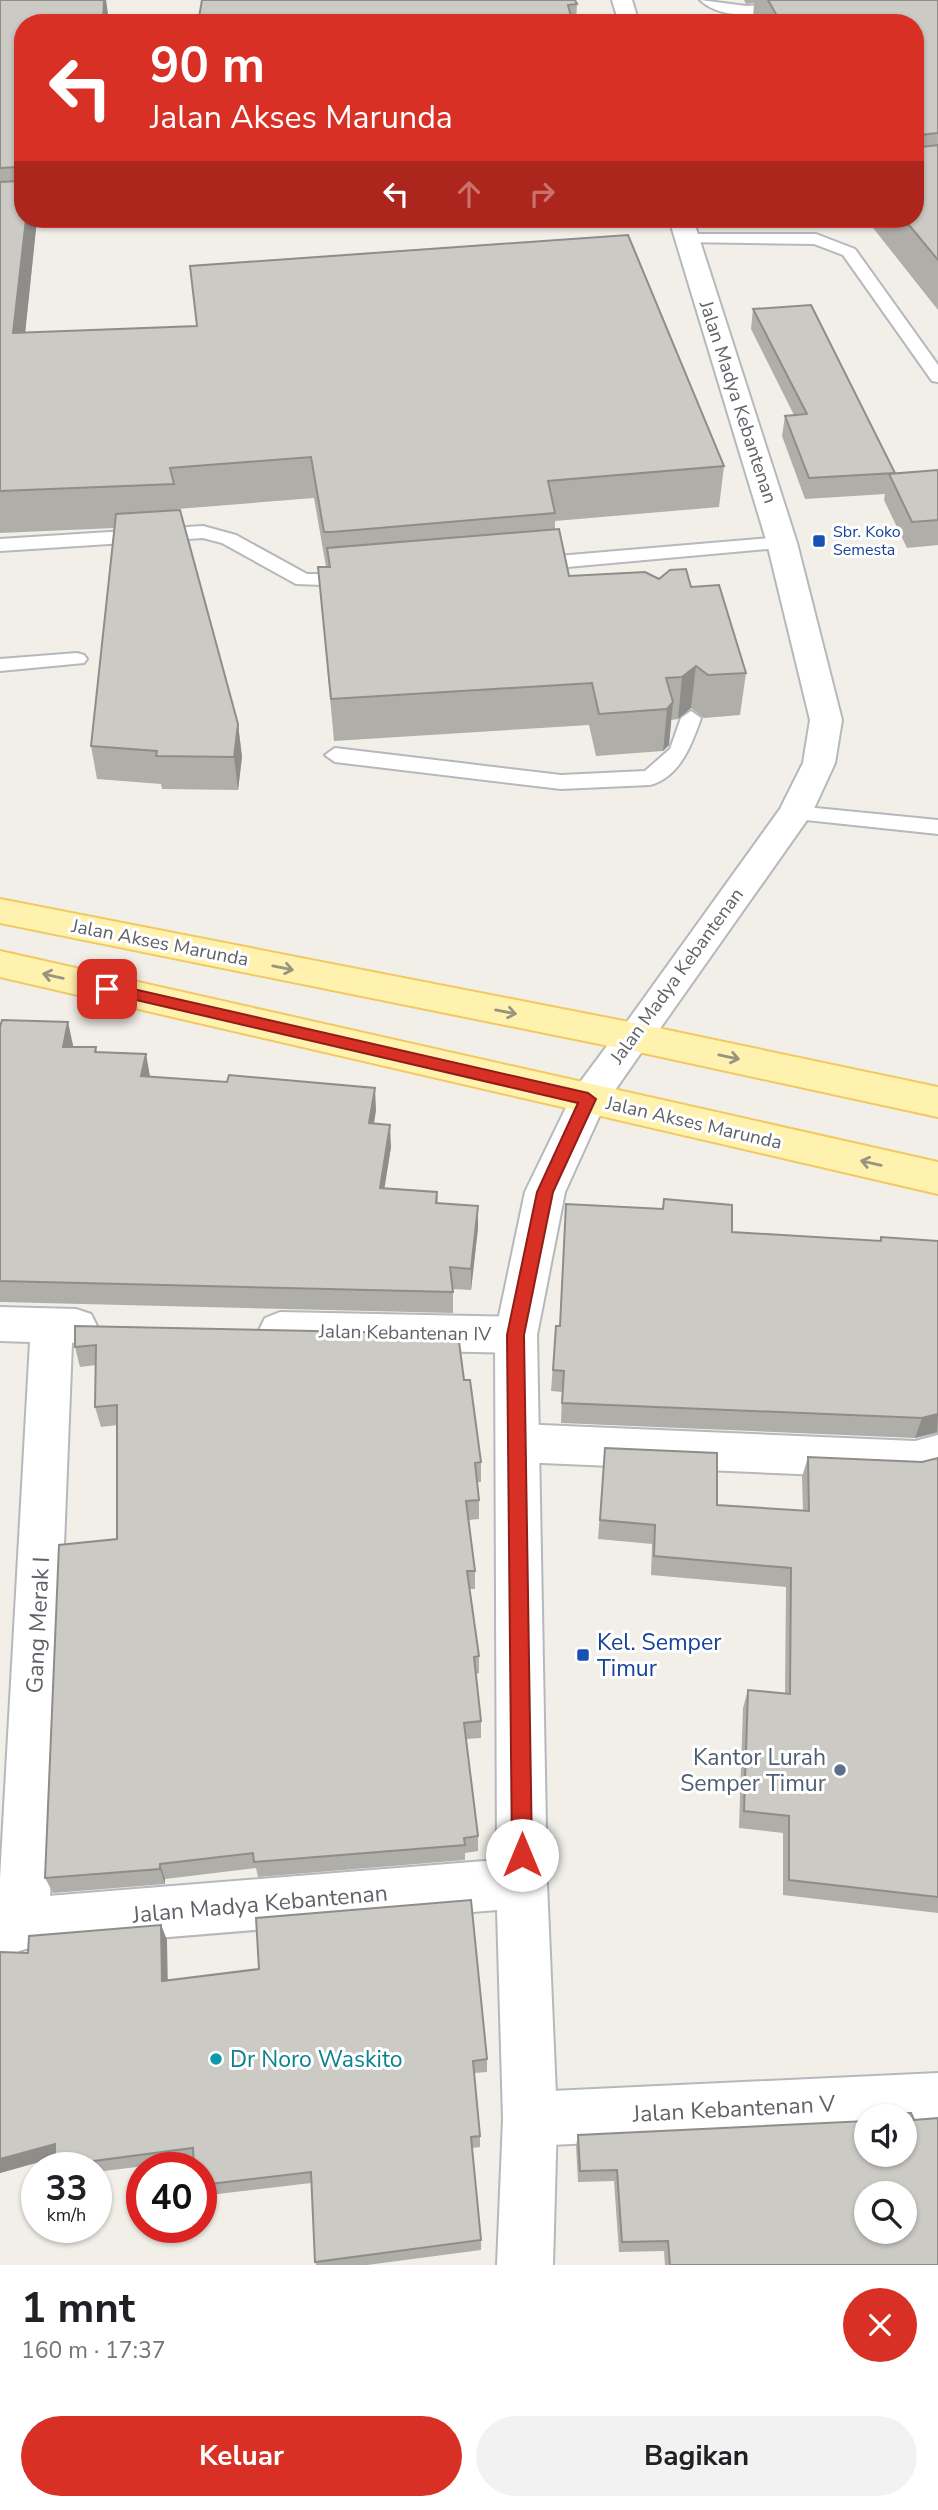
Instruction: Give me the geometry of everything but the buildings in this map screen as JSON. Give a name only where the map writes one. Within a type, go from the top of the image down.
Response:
[{"type":"main road","name":"Jalan Akses Marunda","points":[[0,911],[634,1037],[938,1102]]},
{"type":"main road","name":"Jalan Akses Marunda","points":[[0,964],[938,1178]]},
{"type":"street","name":"Jalan Madya Kebantenan","points":[[525,2265],[530,2119],[522,1883],[516,1335],[545,1192],[588,1099],[795,813],[819,764],[826,720],[782,543],[684,229]]},
{"type":"street","points":[[0,1324],[120,1327]]},
{"type":"street","name":"Gang Merak I","points":[[12,1929],[52,1326]]},
{"type":"street","name":"Jalan Kebantenan IV","points":[[243,1330],[516,1335]]},
{"type":"street","points":[[518,1443],[915,1460],[938,1454]]},
{"type":"street","name":"Jalan Madya Kebantenan","points":[[12,1929],[522,1883]]},
{"type":"street","name":"Jalan Kebantenan V","points":[[530,2119],[938,2099]]},
{"type":"lane","points":[[707,0],[717,7],[736,11],[802,7]]},
{"type":"lane","points":[[684,229],[816,239],[849,252],[938,377]]},
{"type":"lane","points":[[0,545],[202,532],[229,539],[303,580],[335,582],[377,578]]},
{"type":"lane","points":[[514,566],[782,543]]},
{"type":"lane","points":[[637,555],[644,579]]},
{"type":"lane","points":[[0,665],[77,659]]},
{"type":"lane","points":[[335,755],[561,782],[650,778],[679,752],[691,719]]},
{"type":"lane","points":[[795,813],[938,827]]},
{"type":"place","name":"Sbr. Koko Semesta","points":[[819,541]]},
{"type":"place","name":"Kel. Semper Timur","points":[[583,1655]]},
{"type":"place","name":"Kantor Lurah Semper Timur","points":[[840,1770]]},
{"type":"place","name":"Dr Noro Waskito","points":[[216,2059]]},
{"type":"route","points":[[107,989],[588,1099],[545,1192],[516,1335],[522,1855]]}]
